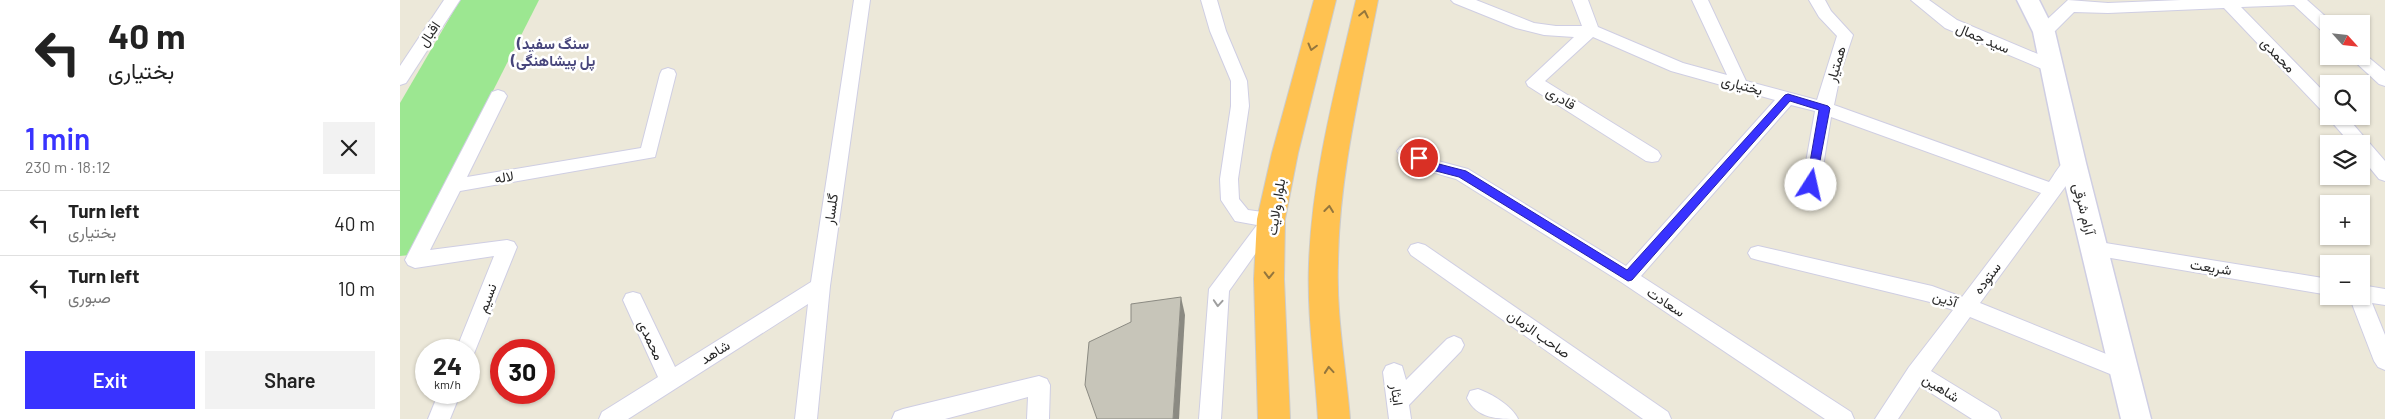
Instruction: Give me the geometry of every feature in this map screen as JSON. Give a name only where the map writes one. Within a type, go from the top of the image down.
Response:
[{"type":"highway","name":"بلوار ولایت","points":[[1274,419],[1269,279],[1271,219],[1285,153],[1325,0]]},
{"type":"highway","points":[[1334,419],[1323,301],[1326,236],[1336,146],[1367,0]]},
{"type":"street","name":"اقبال","points":[[402,72],[452,0]]},
{"type":"street","name":"گلسار","points":[[806,419],[820,286],[862,0]]},
{"type":"street","points":[[1209,0],[1218,31],[1239,81],[1240,106],[1229,179],[1230,200],[1242,216],[1271,219]]},
{"type":"street","name":"بختیاری","points":[[1462,0],[1515,22],[1536,28],[1577,32],[1591,30],[1677,67],[1824,108],[2054,190]]},
{"type":"street","points":[[1580,0],[1591,30]]},
{"type":"street","points":[[1700,0],[1740,85]]},
{"type":"street","name":"همتیار","points":[[1817,0],[1825,14],[1844,35],[1836,56],[1824,108]]},
{"type":"street","name":"سید جمال","points":[[1919,0],[1951,24],[2052,68]]},
{"type":"street","name":"آرام شرقی","points":[[2028,0],[2044,32],[2073,163],[2123,370],[2137,419]]},
{"type":"street","points":[[2044,32],[2074,3],[2108,8],[2293,0]]},
{"type":"street","points":[[2298,0],[2320,20]]},
{"type":"street","name":"محمدی","points":[[2228,3],[2320,99]]},
{"type":"street","name":"قادری","points":[[1591,30],[1534,82],[1652,156]]},
{"type":"street","points":[[2369,65],[2385,80]]},
{"type":"street","name":"لاله","points":[[452,186],[649,154],[668,74]]},
{"type":"street","points":[[407,261],[440,215],[452,186],[498,96]]},
{"type":"street","points":[[1628,277],[1788,97]]},
{"type":"street","points":[[1811,185],[1824,108]]},
{"type":"street","points":[[2344,125],[2353,135]]},
{"type":"street","name":"سعادت","points":[[1406,151],[1432,166],[1462,174],[1628,277],[1844,419]]},
{"type":"street","points":[[2370,155],[2385,174]]},
{"type":"street","name":"ستوده","points":[[1886,419],[1917,373],[2073,163]]},
{"type":"street","points":[[1210,419],[1219,289],[1271,219]]},
{"type":"street","name":"نسیم","points":[[407,261],[507,247],[470,339]]},
{"type":"street","name":"شریعت","points":[[2094,248],[2320,286]]},
{"type":"street","name":"صاحب الزمان","points":[[1418,250],[1660,419]]},
{"type":"street","name":"آذین","points":[[1758,253],[1923,292],[1966,306],[2123,370]]},
{"type":"street","name":"شاهد","points":[[610,419],[820,286]]},
{"type":"street","points":[[2370,294],[2385,297]]},
{"type":"street","name":"محمدی","points":[[633,300],[670,380]]},
{"type":"street","points":[[2363,305],[2385,361]]},
{"type":"street","points":[[1399,410],[1454,345]]},
{"type":"street","name":"ایثار","points":[[1394,372],[1399,410]]},
{"type":"street","name":"شاهین","points":[[1917,373],[1990,419]]},
{"type":"street","points":[[903,419],[935,415],[1039,385],[1038,419]]},
{"type":"street","points":[[640,419],[644,397]]},
{"type":"street","points":[[1478,398],[1507,419]]},
{"type":"street","points":[[439,419],[445,404]]},
{"type":"green space","points":[[460,0],[539,0],[410,255],[400,256],[400,103]]},
{"type":"building","points":[[1181,297],[1173,419],[1097,419],[1085,385],[1089,342],[1131,322],[1131,304]]},
{"type":"district","name":"(سنگ سفید (پل پیشاهنگی","points":[[553,52]]},
{"type":"route","points":[[1419,158],[1432,166],[1462,174],[1628,277],[1788,97],[1824,108],[1811,185]]}]
